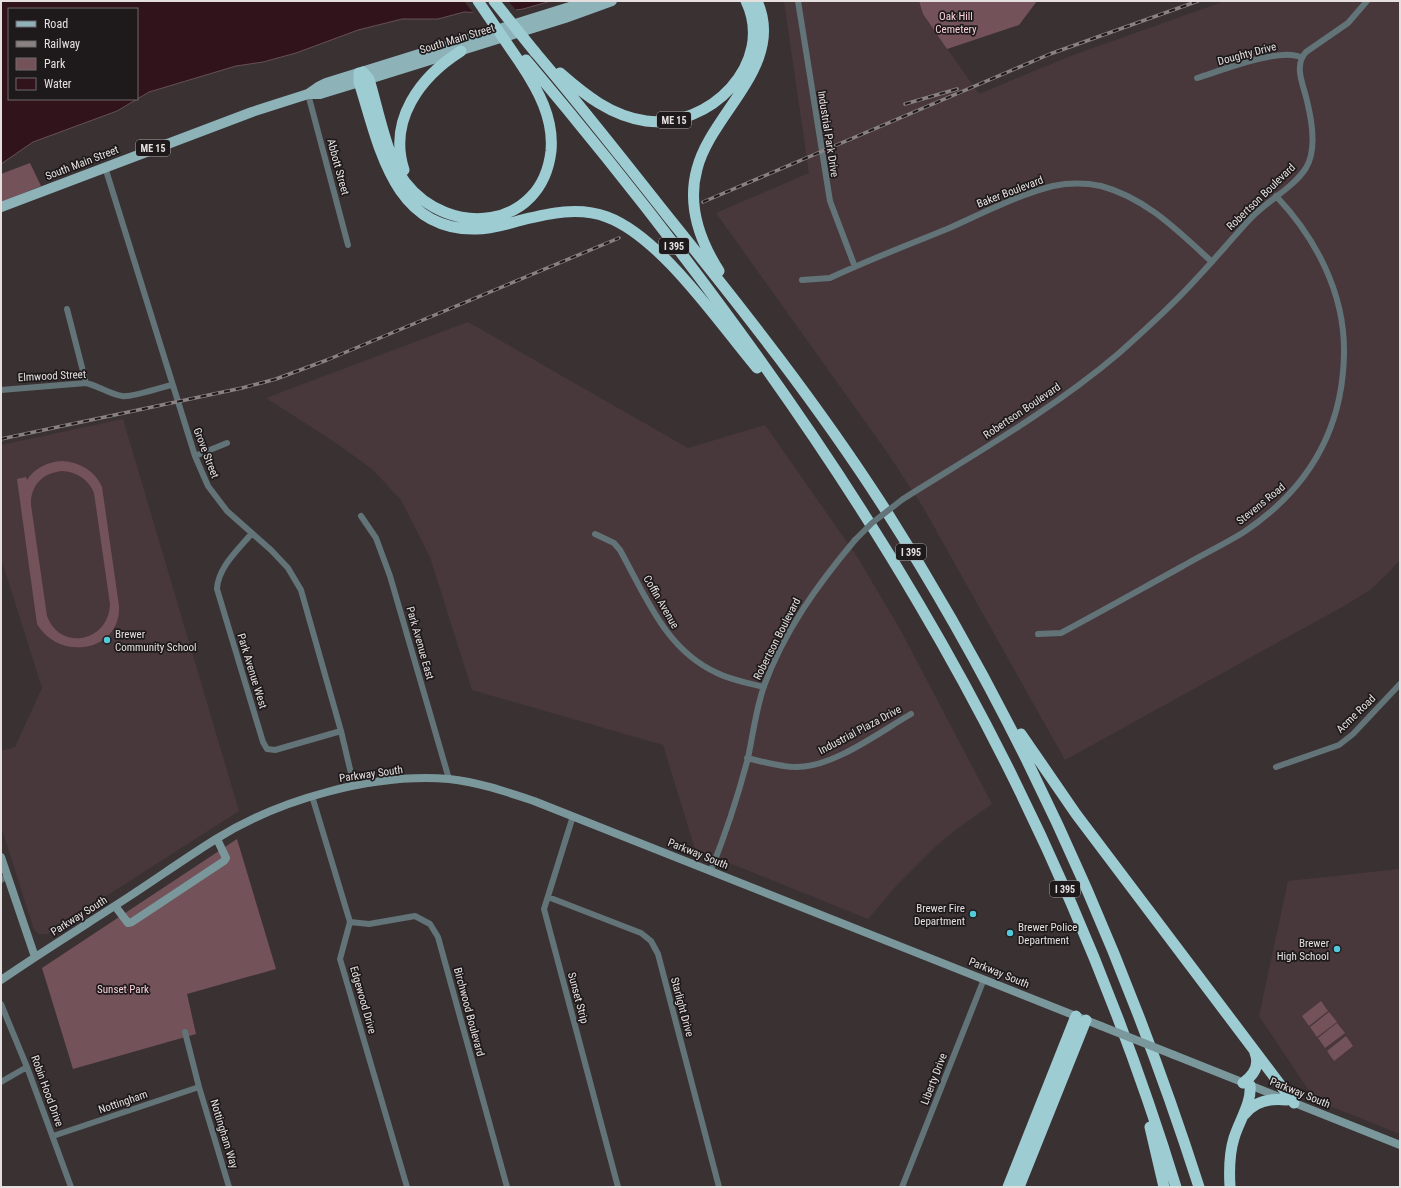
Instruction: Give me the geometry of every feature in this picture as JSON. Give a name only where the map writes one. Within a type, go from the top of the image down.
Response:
[{"type":"highway","points":[[362,77],[398,169],[406,182],[420,197],[431,206],[450,215],[469,219],[481,219],[498,216],[514,209],[535,190],[544,174],[550,157],[550,127],[541,97],[524,62],[479,1]]},
{"type":"highway","name":"I 395","points":[[494,1],[755,325],[799,384],[858,469],[917,562],[964,641],[1040,786],[1094,905],[1155,1059],[1198,1187]]},
{"type":"highway","name":"ME 15","points":[[535,52],[590,98],[616,113],[647,121],[664,122],[681,119],[699,112],[715,103],[729,90],[743,70],[752,48],[754,36],[752,17],[746,1]]},
{"type":"highway","points":[[755,325],[707,250],[697,222],[694,194],[696,174],[702,154],[747,82],[759,57],[764,26],[762,14],[757,1]]},
{"type":"highway","points":[[420,197],[407,178],[402,164],[400,141],[403,121],[412,100],[422,83],[461,51]]},
{"type":"highway","name":"I 395","points":[[524,62],[681,255],[814,438],[911,590],[955,667],[994,740],[1044,842],[1080,923],[1135,1064],[1176,1187]]},
{"type":"highway","points":[[362,77],[389,172],[400,192],[415,208],[440,223],[469,229],[489,228],[544,215],[569,212],[591,213],[619,223],[644,240],[673,268],[814,438]]},
{"type":"highway","points":[[964,641],[1055,786],[1291,1102]]},
{"type":"highway","points":[[1008,1187],[1081,1018]]},
{"type":"highway","points":[[1019,1187],[1081,1018]]},
{"type":"highway","points":[[1230,1187],[1231,1150],[1249,1099],[1246,1084],[1256,1068],[1256,1057],[1252,1049]]},
{"type":"highway","points":[[1135,1064],[1164,1187]]},
{"type":"highway","points":[[1241,1120],[1249,1109],[1258,1104],[1276,1099],[1291,1102]]},
{"type":"main road","name":"South Main Street","points":[[362,77],[589,1]]},
{"type":"main road","name":"South Main Street","points":[[1,207],[228,120],[308,94],[322,84],[362,77],[461,51],[565,18],[612,1]]},
{"type":"main road","name":"Parkway South","points":[[1,980],[35,956],[115,906],[217,839],[279,808],[312,796],[354,786],[393,780],[449,780],[507,792],[534,801],[711,870],[1400,1145]]},
{"type":"main road","points":[[115,906],[125,922],[132,922],[218,866],[226,858],[217,839]]},
{"type":"main road","points":[[1,857],[4,878],[35,956]]},
{"type":"street","name":"Industrial Park Drive","points":[[798,1],[830,200],[855,266]]},
{"type":"street","points":[[1302,58],[1320,42],[1348,23],[1367,1]]},
{"type":"street","name":"Doughty Drive","points":[[1197,78],[1274,56],[1293,54],[1302,58]]},
{"type":"street","name":"Robertson Boulevard","points":[[711,870],[730,822],[748,758],[764,687],[788,635],[807,601],[855,540],[872,523],[903,499],[1024,424],[1079,385],[1150,325],[1212,262],[1252,217],[1298,178],[1307,167],[1312,152],[1312,136],[1308,102],[1300,72],[1302,58]]},
{"type":"street","name":"Abbott Street","points":[[308,94],[348,245]]},
{"type":"street","name":"Grove Street","points":[[105,167],[195,456],[208,486],[227,512],[252,533],[288,568],[301,590],[341,731],[354,786]]},
{"type":"street","name":"Baker Boulevard","points":[[802,280],[830,278],[855,266],[1038,191],[1069,184],[1099,186],[1117,191],[1144,204],[1176,229],[1212,262]]},
{"type":"street","name":"Stevens Road","points":[[1038,634],[1061,633],[1243,533],[1285,500],[1302,481],[1318,457],[1333,424],[1340,397],[1344,356],[1342,318],[1336,291],[1322,262],[1294,214],[1276,196]]},
{"type":"street","points":[[68,309],[86,383]]},
{"type":"street","name":"Elmwood Street","points":[[1,390],[86,383],[99,386],[109,393],[124,397],[172,385]]},
{"type":"street","points":[[195,456],[227,443]]},
{"type":"street","name":"Park Avenue East","points":[[361,516],[376,538],[390,576],[449,780]]},
{"type":"street","name":"Park Avenue West","points":[[252,533],[222,571],[218,580],[217,589],[263,742],[267,749],[275,750],[341,731]]},
{"type":"street","name":"Coffin Avenue","points":[[595,534],[614,543],[620,550],[662,626],[671,639],[685,653],[699,664],[718,674],[764,687]]},
{"type":"street","name":"Acme Road","points":[[1276,767],[1339,745],[1353,734],[1400,684]]},
{"type":"street","name":"Industrial Plaza Drive","points":[[748,758],[790,766],[810,766],[837,756],[911,714]]},
{"type":"street","points":[[312,796],[350,922]]},
{"type":"street","name":"Sunset Strip","points":[[573,816],[544,909],[618,1187]]},
{"type":"street","name":"Starlight Drive","points":[[548,898],[641,933],[651,941],[658,954],[719,1187]]},
{"type":"street","name":"Birchwood Boulevard","points":[[350,922],[368,924],[416,916],[430,924],[438,937],[507,1187]]},
{"type":"street","name":"Edgewood Drive","points":[[350,922],[340,959],[407,1187]]},
{"type":"street","name":"Liberty Drive","points":[[902,1187],[984,979]]},
{"type":"street","name":"Robin Hood Drive","points":[[1,1004],[27,1067],[71,1187]]},
{"type":"street","name":"Nottingham Way","points":[[185,1032],[230,1187]]},
{"type":"street","points":[[1,1082],[27,1067]]},
{"type":"street","name":"Nottingham","points":[[53,1136],[200,1086]]},
{"type":"shaded area","points":[[784,1],[919,1],[923,14],[979,94],[1068,57],[1225,1],[1400,1],[1400,560],[1388,573],[1370,590],[1344,606],[1065,760],[923,507],[889,455],[716,213],[809,173]]},
{"type":"shaded area","points":[[468,322],[688,448],[765,425],[858,558],[901,631],[992,804],[954,831],[933,849],[897,885],[868,919],[695,849],[663,745],[472,690],[430,557],[401,500],[372,469],[333,441],[266,398]]},
{"type":"shaded area","name":"Brewer Community School","points":[[123,419],[239,811],[47,934],[39,934],[34,930],[1,826],[1,751],[15,747],[42,688],[1,558],[1,445]]},
{"type":"shaded area","name":"Brewer High School","points":[[1400,869],[1400,1134],[1315,1100],[1259,1016],[1288,881]]},
{"type":"green space","name":"Oak Hill Cemetery","points":[[919,1],[1037,1],[1019,25],[947,49],[923,14]]},
{"type":"green space","points":[[30,163],[41,186],[1,202],[1,174]]},
{"type":"green space","points":[[62,461],[81,465],[95,476],[102,487],[119,606],[117,622],[110,634],[100,642],[87,646],[73,647],[59,644],[47,636],[37,624],[17,479],[26,477],[27,480],[42,466]],"holes":[[[56,472],[68,472],[78,475],[86,481],[94,493],[110,604],[108,617],[102,627],[93,634],[83,638],[72,638],[62,635],[53,627],[47,616],[31,505],[33,491],[44,477]]]},
{"type":"green space","name":"Sunset Park","points":[[237,839],[276,969],[187,994],[196,1034],[73,1069],[42,968]]},
{"type":"green space","points":[[1321,1001],[1328,1011],[1309,1026],[1302,1016]]},
{"type":"green space","points":[[1329,1012],[1337,1022],[1317,1037],[1310,1027]]},
{"type":"green space","points":[[1337,1023],[1345,1033],[1325,1048],[1318,1038]]},
{"type":"green space","points":[[1346,1036],[1353,1046],[1334,1061],[1327,1051]]},
{"type":"water","points":[[1,1],[551,1],[523,9],[493,13],[464,12],[438,19],[402,19],[358,30],[296,53],[263,62],[236,66],[149,92],[138,99],[138,8],[8,8],[8,100],[136,100],[117,111],[33,142],[1,164]]},
{"type":"pier","points":[[464,1],[508,1],[517,11],[494,15],[475,15]]},
{"type":"railway","points":[[703,202],[1050,54],[1198,1]]},
{"type":"railway","points":[[905,104],[957,89]]},
{"type":"railway","points":[[1,439],[242,388],[276,379],[327,360],[619,238]]},
{"type":"place","name":"Brewer Community School","points":[[107,640]]},
{"type":"place","name":"Brewer Fire Department","points":[[973,914]]},
{"type":"place","name":"Brewer Police Department","points":[[1010,933]]},
{"type":"place","name":"Brewer High School","points":[[1337,949]]}]
